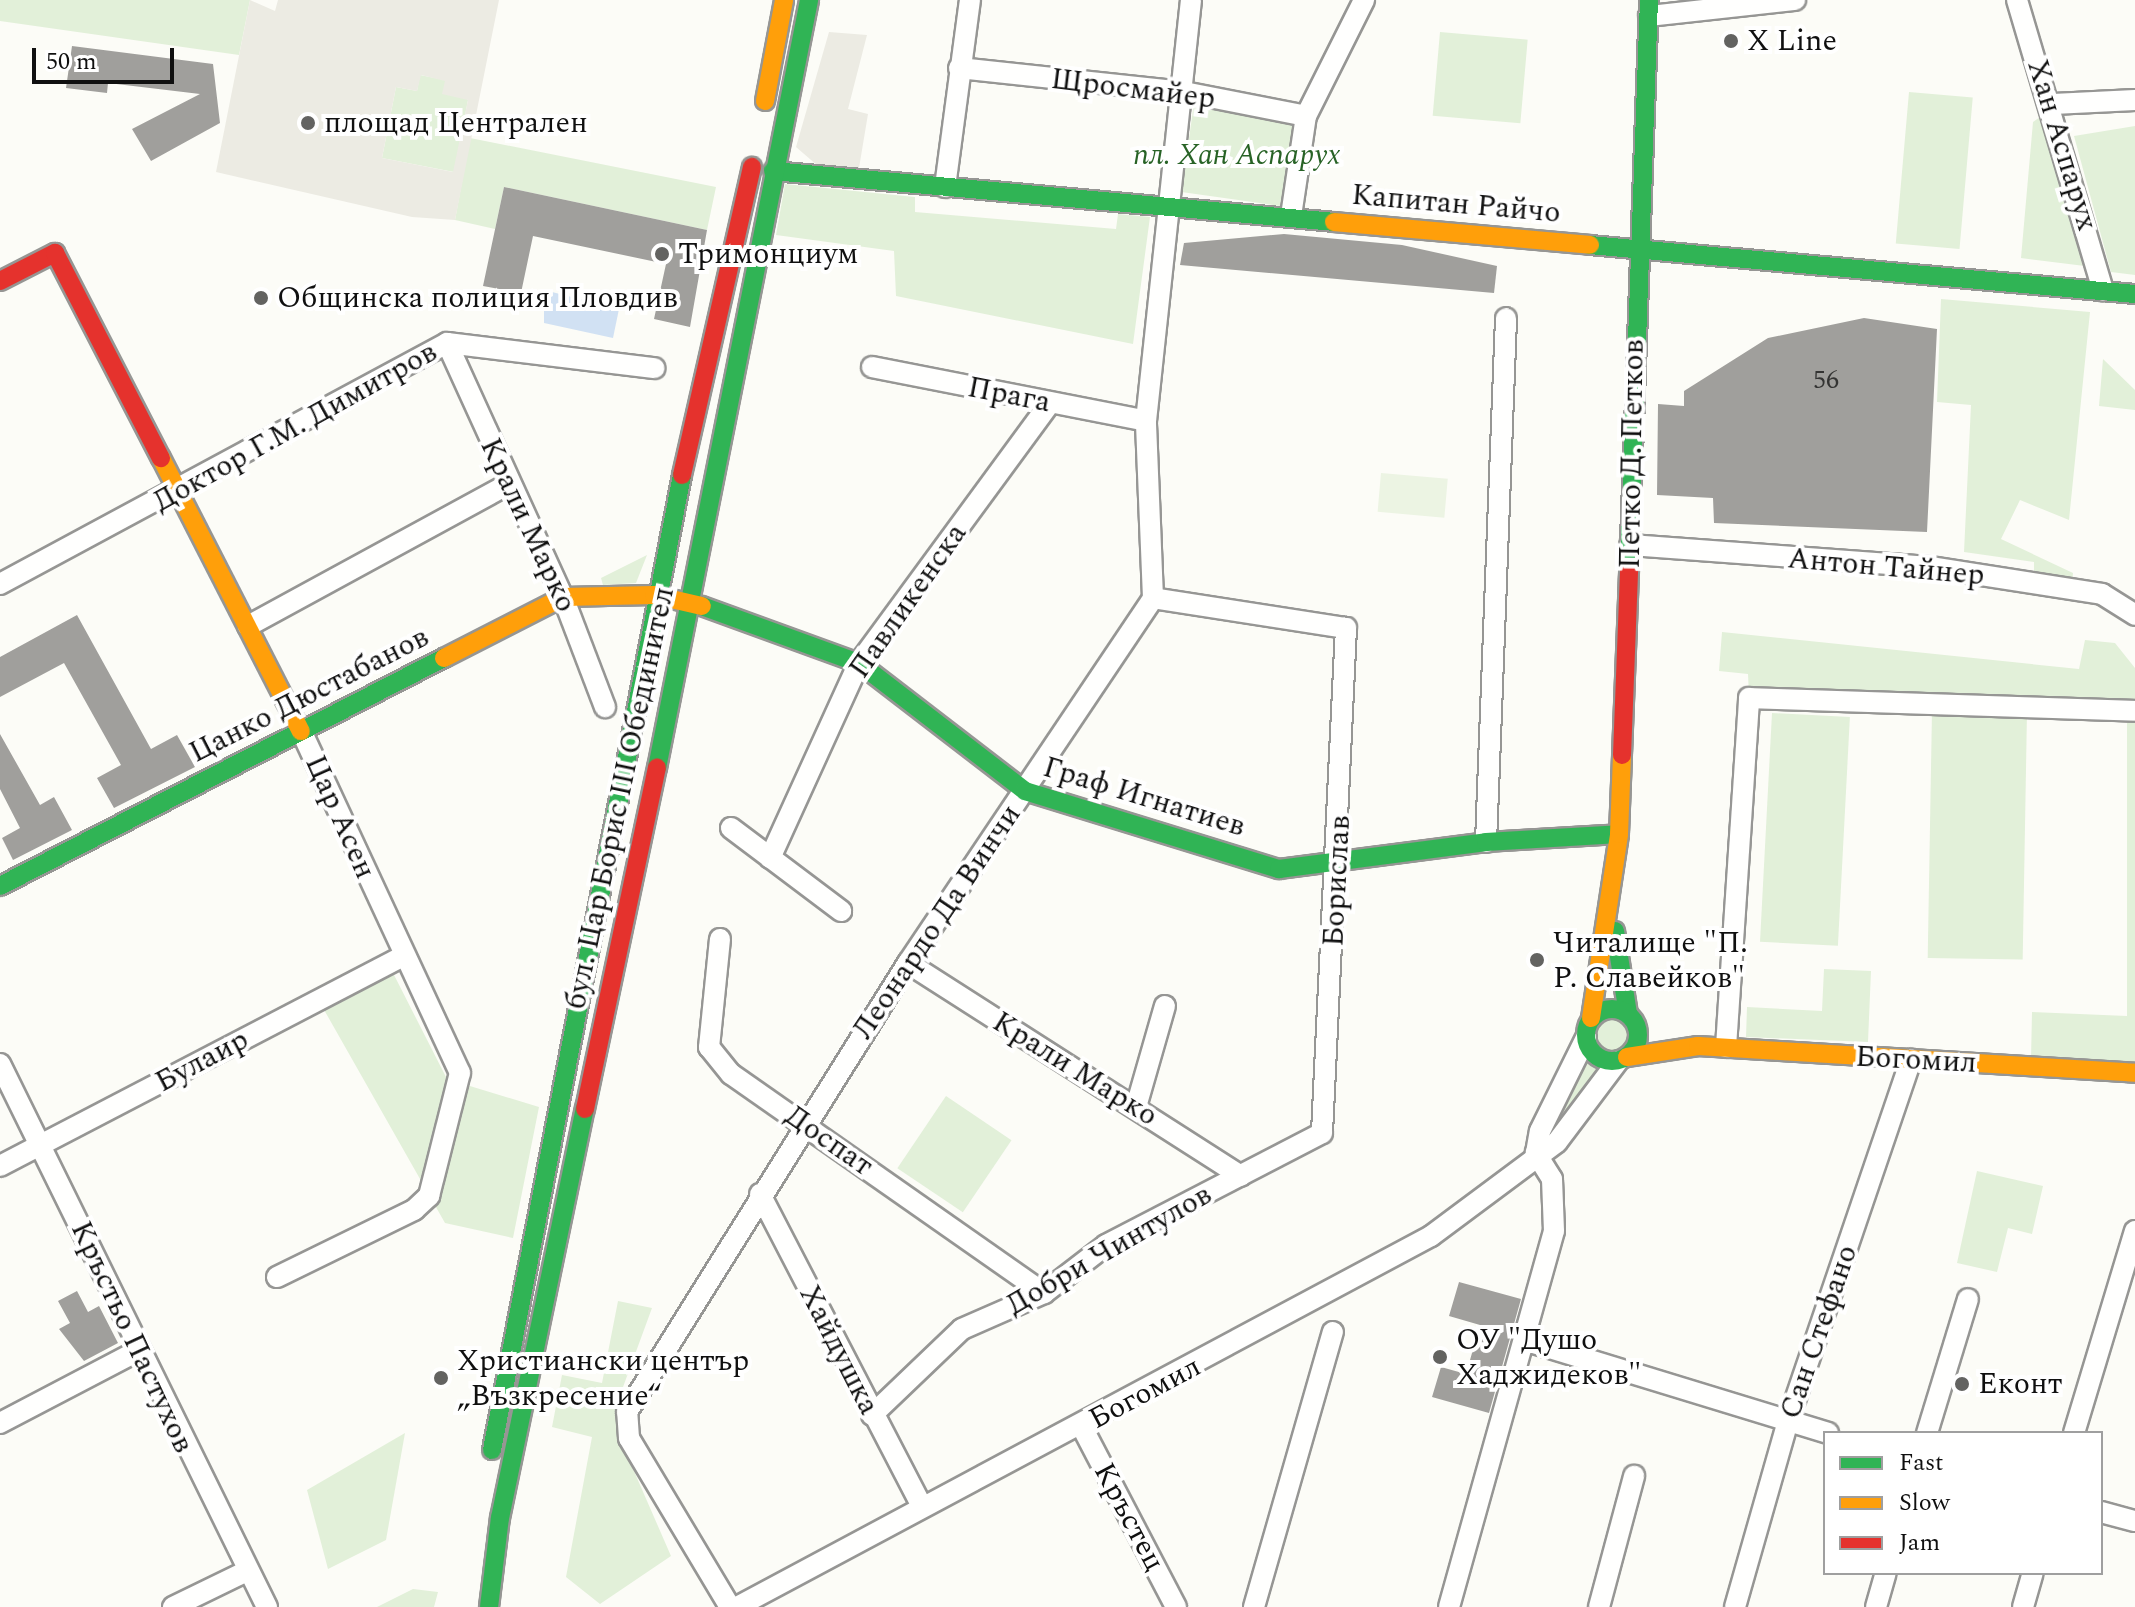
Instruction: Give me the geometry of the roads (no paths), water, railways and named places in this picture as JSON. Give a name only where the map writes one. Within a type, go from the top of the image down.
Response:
[{"type":"street","points":[[761,118],[784,0]]},
{"type":"street","name":"бул. Цар Борис III Обединител","points":[[489,1607],[500,1518],[689,601],[735,394],[773,171],[809,0]]},
{"type":"street","points":[[945,187],[970,0]]},
{"type":"street","points":[[1153,598],[1146,421],[1173,206],[1191,0]]},
{"type":"street","points":[[1291,216],[1306,116],[1364,0]]},
{"type":"street","points":[[1649,8],[1795,0]]},
{"type":"street","name":"Хан Аспарух","points":[[2017,0],[2053,104],[2103,291]]},
{"type":"street","name":"Петко Д. Петков","points":[[1588,1028],[1611,908],[1619,834],[1649,8]]},
{"type":"street","name":"Щросмайер","points":[[959,68],[1184,92],[1306,116]]},
{"type":"street","points":[[2053,104],[2135,100]]},
{"type":"street","name":"бул. Цар Борис III Обединител","points":[[477,1531],[654,595],[756,148]]},
{"type":"street","name":"Капитан Райчо","points":[[773,171],[2135,294]]},
{"type":"street","name":"Цар Асен","points":[[0,281],[55,253],[301,731],[460,1073],[433,1187],[414,1210],[277,1277]]},
{"type":"street","points":[[1486,842],[1506,318]]},
{"type":"street","name":"Доктор Г.М. Димитров","points":[[0,584],[177,493],[447,343],[655,368]]},
{"type":"street","name":"Крали Марко","points":[[447,343],[508,484],[563,597],[605,707]]},
{"type":"street","name":"Прага","points":[[872,367],[1146,421]]},
{"type":"street","name":"Павликенска","points":[[770,858],[859,663],[1050,403]]},
{"type":"street","points":[[248,626],[508,484]]},
{"type":"street","name":"Антон Тайнер","points":[[1630,545],[1930,567],[2102,594],[2135,615]]},
{"type":"street","name":"Цанко Дюстабанов","points":[[0,886],[563,597],[654,595]]},
{"type":"street","name":"Граф Игнатиев","points":[[654,595],[689,601],[859,663],[1025,791],[1279,869],[1339,857],[1486,842],[1619,834]]},
{"type":"street","name":"Борислав","points":[[1153,598],[1346,628],[1339,857],[1322,1133]]},
{"type":"street","name":"Леонардо Да Винчи","points":[[730,1607],[629,1438],[633,1397],[908,963],[1153,598]]},
{"type":"street","points":[[1726,1047],[1749,698],[2135,711]]},
{"type":"street","points":[[731,828],[841,911]]},
{"type":"street","name":"Петко Д. Петков","points":[[1611,908],[1632,1017]]},
{"type":"street","name":"Доспат","points":[[720,939],[709,1047],[731,1074],[1044,1293]]},
{"type":"street","name":"Булаир","points":[[0,1166],[403,956]]},
{"type":"street","name":"Крали Марко","points":[[908,963],[1241,1176]]},
{"type":"street","points":[[1136,1107],[1165,1006]]},
{"type":"street","points":[[1449,1607],[1524,1340],[1556,1207],[1552,1179],[1536,1153],[1540,1131],[1588,1028],[1609,1008],[1632,1017],[1638,1041],[1622,1059],[1596,1057],[1588,1028]]},
{"type":"street","name":"Богомил","points":[[1632,1017],[1698,1046]]},
{"type":"street","name":"Богомил","points":[[737,1607],[921,1505],[1082,1427],[1431,1236],[1536,1153],[1557,1142],[1622,1059],[1698,1046],[2135,1073]]},
{"type":"street","name":"Сан Стефано","points":[[1735,1607],[1788,1421],[1911,1059]]},
{"type":"street","name":"Кръстьо Пастухов","points":[[0,1064],[245,1572],[267,1607]]},
{"type":"street","name":"Добри Чинтулов","points":[[872,1415],[962,1329],[1044,1293],[1106,1245],[1322,1133]]},
{"type":"street","name":"Хайдушка","points":[[760,1194],[921,1505]]},
{"type":"street","points":[[2075,1431],[2135,1231]]},
{"type":"street","points":[[1928,1431],[1968,1299]]},
{"type":"street","points":[[1254,1607],[1333,1332]]},
{"type":"street","points":[[1524,1340],[1823,1432]]},
{"type":"street","points":[[0,1423],[138,1351]]},
{"type":"street","name":"Кръстец","points":[[1082,1427],[1176,1607]]},
{"type":"street","points":[[1599,1607],[1634,1476]]},
{"type":"street","points":[[2103,1513],[2135,1521]]},
{"type":"street","points":[[173,1607],[245,1572]]},
{"type":"street","points":[[1876,1607],[1885,1575]]},
{"type":"street","points":[[2023,1607],[2032,1575]]},
{"type":"water","points":[[552,292],[619,309],[613,338],[544,323],[544,299]]},
{"type":"place","name":"X Line","points":[[1731,41]]},
{"type":"place","name":"площад Централен","points":[[308,123]]},
{"type":"place","name":"Тримонциум","points":[[662,254]]},
{"type":"place","name":"Общинска полиция Пловдив","points":[[261,298]]},
{"type":"place","name":"Читалище \"П. Р. Славейков\"","points":[[1537,960]]},
{"type":"place","name":"ОУ \"Душо Хаджидеков\"","points":[[1440,1357]]},
{"type":"place","name":"Христиански център „Възкресение“","points":[[441,1378]]},
{"type":"place","name":"Еконт","points":[[1962,1384]]},
{"type":"park label","name":"пл. Хан Аспарух","points":[[1237,155]]}]
